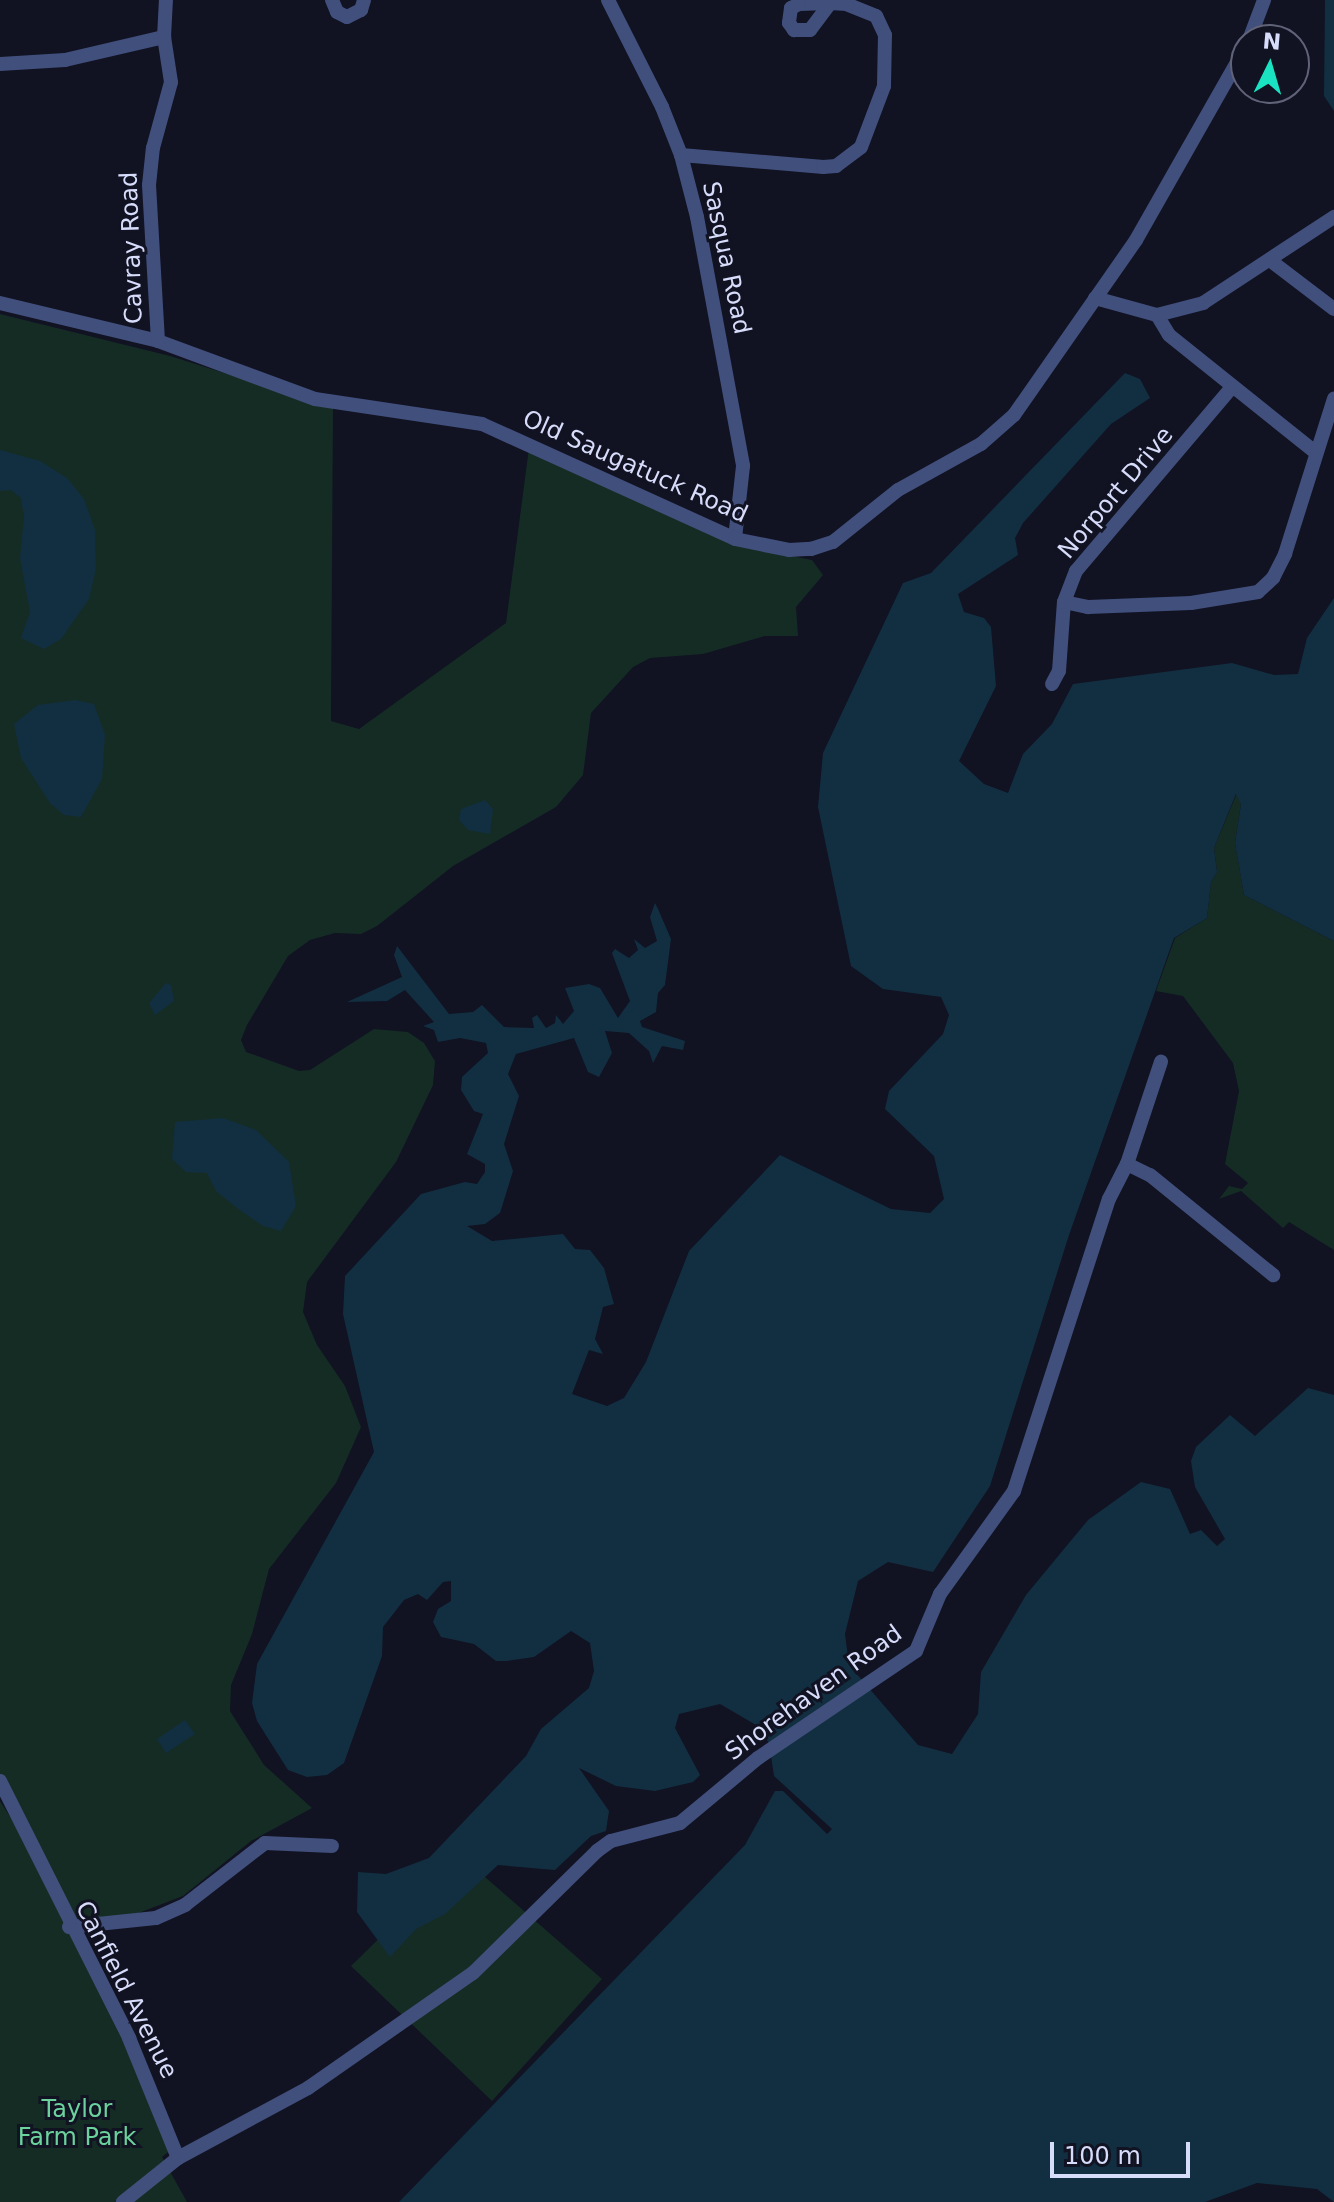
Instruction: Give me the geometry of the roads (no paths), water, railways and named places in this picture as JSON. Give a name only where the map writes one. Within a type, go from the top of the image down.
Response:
[{"type":"street","name":"Cavray Road","points":[[158,341],[149,185],[153,148],[171,82],[164,37],[166,0]]},
{"type":"street","points":[[332,0],[337,12],[347,17],[358,14],[364,0]]},
{"type":"street","name":"Sasqua Road","points":[[608,0],[681,155],[739,438],[744,495],[735,539]]},
{"type":"street","points":[[1255,24],[1264,0]]},
{"type":"street","points":[[681,155],[823,167],[836,166],[861,147],[884,86],[885,35],[876,16],[862,7],[830,3]]},
{"type":"street","points":[[0,64],[65,60],[164,37]]},
{"type":"street","name":"Old Saugatuck Road","points":[[0,303],[158,341],[315,399],[482,424],[735,539],[789,550],[833,542],[898,490],[981,444],[1021,406],[1136,240],[1230,74]]},
{"type":"street","points":[[1095,298],[1134,312],[1157,315],[1203,303],[1334,217]]},
{"type":"street","points":[[1271,261],[1334,309]]},
{"type":"street","points":[[1157,315],[1169,335],[1231,388],[1314,451]]},
{"type":"street","name":"Norport Drive","points":[[1052,684],[1059,671],[1064,602],[1087,556],[1137,504],[1231,388]]},
{"type":"street","points":[[1064,602],[1088,607],[1191,603],[1258,592],[1273,578],[1285,554],[1314,451],[1334,399]]},
{"type":"street","name":"Shorehaven Road","points":[[178,2158],[308,2088],[369,2047],[491,1959],[591,1855],[611,1841],[675,1826],[758,1758],[916,1651],[940,1594],[1014,1491],[1109,1199],[1127,1164],[1161,1062]]},
{"type":"street","points":[[1127,1164],[1150,1175],[1273,1275]]},
{"type":"street","name":"Canfield Avenue","points":[[0,1781],[69,1927],[151,2085],[178,2158]]},
{"type":"street","points":[[69,1927],[156,1918],[185,1905],[265,1843],[284,1840],[332,1846]]},
{"type":"street","points":[[123,2202],[178,2158]]},
{"type":"water","points":[[1325,0],[1334,0],[1334,111],[1324,96]]},
{"type":"water","points":[[1125,373],[1140,379],[1150,398],[1111,424],[1023,523],[1015,538],[1018,555],[958,594],[964,612],[984,618],[991,627],[996,686],[959,761],[984,784],[1008,793],[1023,754],[1052,724],[1073,684],[1232,663],[1274,675],[1298,674],[1307,638],[1334,598],[1334,941],[1244,895],[1235,843],[1241,804],[1236,794],[1214,848],[1217,872],[1211,882],[1207,918],[1174,938],[1069,1235],[990,1486],[933,1572],[888,1562],[858,1581],[845,1634],[849,1665],[918,1745],[952,1754],[978,1714],[981,1672],[1026,1595],[1088,1520],[1141,1482],[1170,1489],[1190,1534],[1201,1530],[1217,1546],[1225,1539],[1195,1487],[1191,1461],[1196,1447],[1230,1415],[1255,1436],[1308,1388],[1334,1395],[1334,2202],[1317,2189],[1257,2183],[1205,2202],[399,2202],[745,1845],[775,1791],[783,1791],[827,1834],[832,1829],[774,1776],[769,1743],[756,1725],[720,1704],[679,1714],[675,1728],[700,1775],[693,1782],[655,1791],[616,1786],[579,1768],[609,1811],[606,1831],[591,1836],[555,1870],[498,1865],[445,1914],[416,1929],[390,1957],[357,1912],[358,1872],[386,1874],[429,1858],[526,1756],[541,1729],[589,1688],[594,1671],[590,1643],[571,1631],[534,1657],[507,1661],[496,1661],[474,1644],[441,1637],[433,1622],[438,1609],[451,1601],[451,1581],[443,1582],[427,1600],[418,1594],[404,1600],[383,1627],[382,1656],[344,1763],[327,1775],[307,1777],[288,1770],[257,1721],[252,1703],[257,1664],[374,1452],[343,1314],[345,1276],[421,1194],[465,1182],[477,1184],[485,1172],[485,1164],[467,1154],[483,1114],[474,1111],[461,1090],[462,1077],[488,1053],[486,1043],[460,1038],[438,1042],[434,1030],[423,1026],[434,1022],[405,990],[387,1001],[347,1002],[402,977],[394,955],[397,946],[449,1014],[473,1012],[482,1005],[504,1027],[534,1028],[532,1018],[537,1015],[546,1028],[555,1023],[556,1015],[563,1024],[574,1011],[565,988],[589,984],[600,988],[618,1018],[630,1001],[612,953],[615,949],[629,958],[638,950],[634,939],[645,948],[657,941],[650,917],[655,903],[671,939],[665,985],[658,993],[656,1012],[640,1021],[642,1027],[685,1041],[683,1050],[662,1046],[653,1063],[649,1051],[629,1033],[605,1031],[612,1053],[599,1077],[588,1072],[574,1038],[516,1054],[508,1074],[519,1096],[504,1144],[513,1171],[500,1213],[485,1224],[467,1226],[492,1241],[563,1234],[575,1249],[590,1250],[604,1268],[614,1304],[603,1307],[595,1339],[603,1354],[589,1350],[572,1394],[607,1406],[624,1398],[646,1362],[689,1251],[780,1155],[891,1209],[930,1213],[944,1199],[934,1156],[885,1109],[889,1091],[943,1034],[949,1015],[941,997],[883,989],[851,966],[818,807],[823,753],[903,583],[931,573]]},
{"type":"water","points":[[0,450],[40,461],[67,478],[84,499],[95,530],[96,569],[89,599],[61,639],[44,649],[21,638],[30,612],[20,558],[24,517],[21,498],[11,490],[0,491]]},
{"type":"water","points":[[75,700],[94,704],[105,735],[102,779],[81,817],[64,815],[50,803],[21,758],[14,724],[38,705]]},
{"type":"water","points":[[485,800],[493,809],[490,834],[468,830],[459,820],[461,809]]},
{"type":"water","points":[[166,983],[171,985],[174,1001],[155,1015],[149,1003]]},
{"type":"water","points":[[223,1118],[256,1130],[289,1162],[296,1206],[281,1231],[263,1226],[237,1208],[216,1191],[207,1173],[186,1172],[172,1159],[175,1122]]},
{"type":"water","points":[[185,1720],[195,1734],[166,1753],[157,1739]]},
{"type":"park label","name":"Taylor Farm Park","points":[[77,2124]]}]
